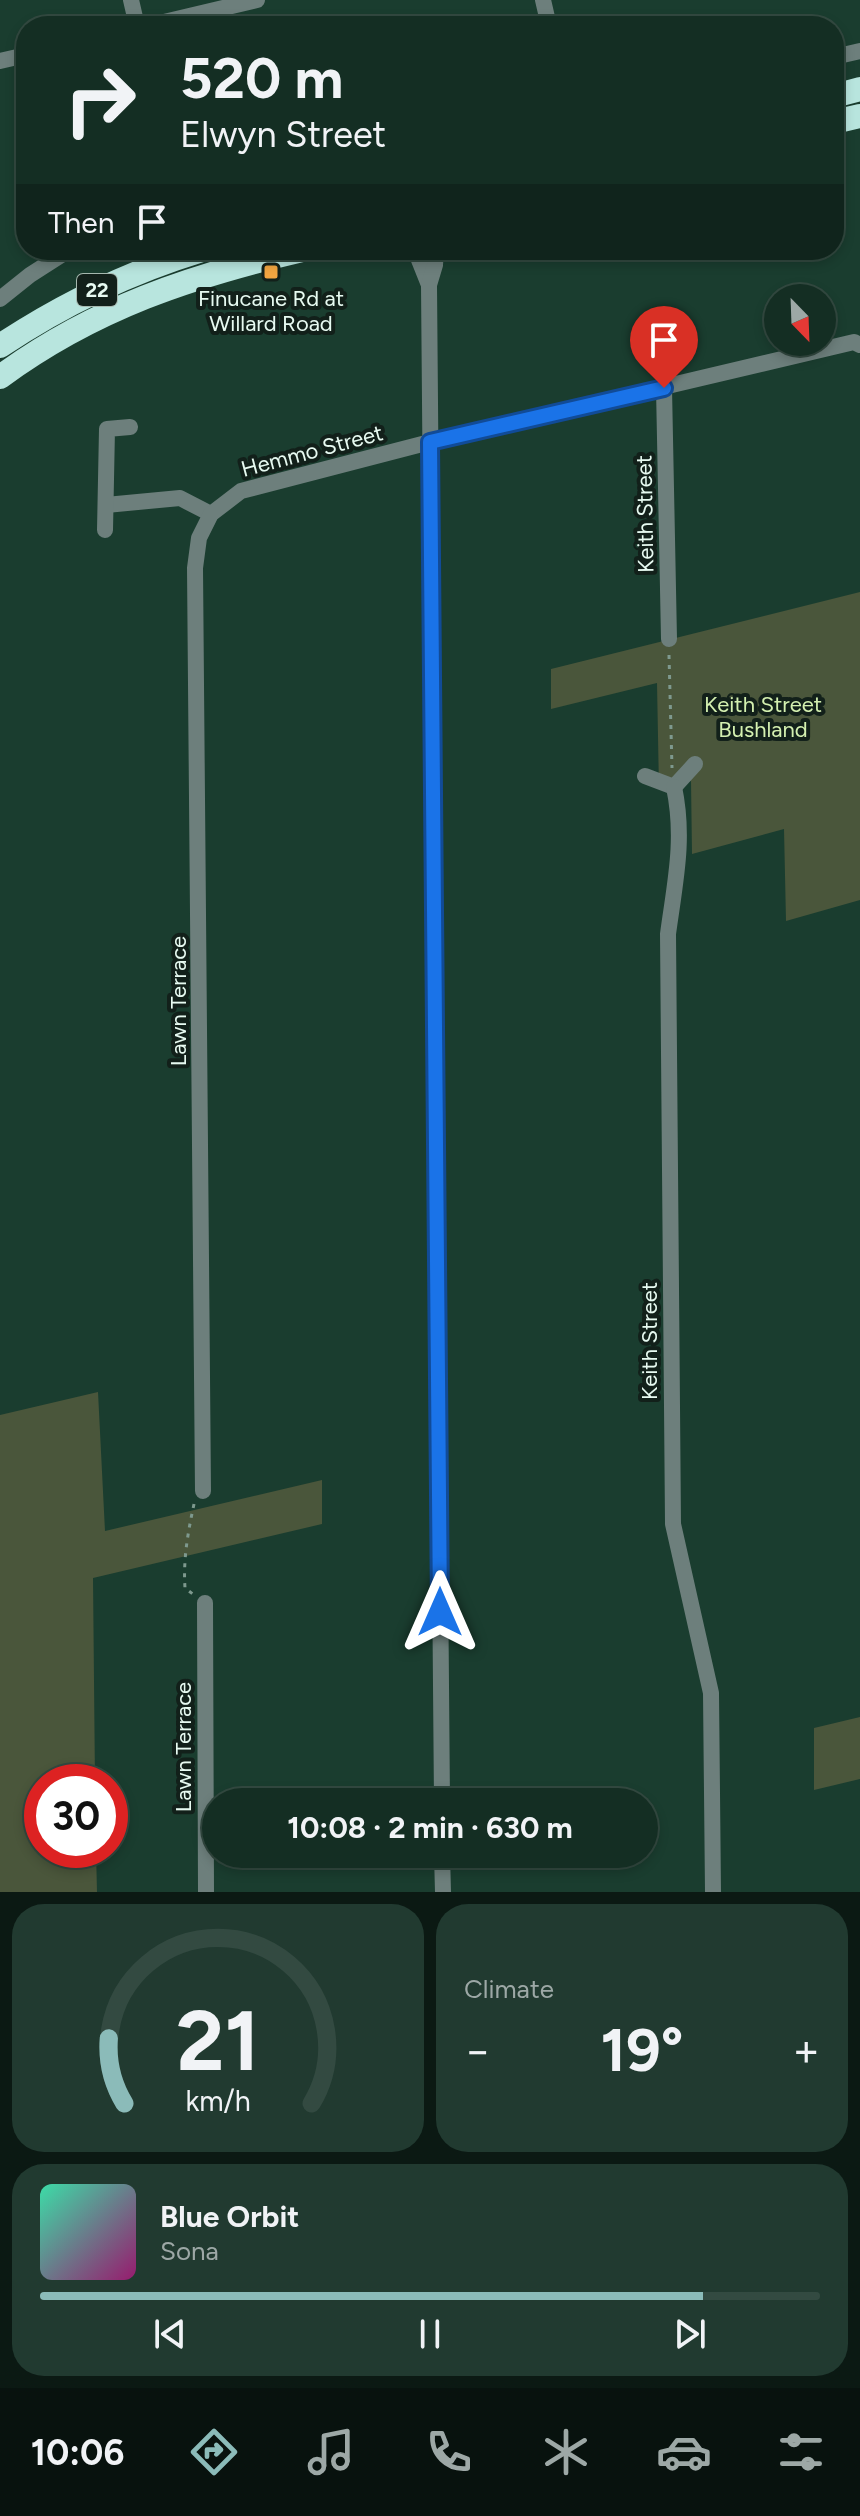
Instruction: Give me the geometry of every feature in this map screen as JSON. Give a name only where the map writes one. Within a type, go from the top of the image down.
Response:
[{"type":"highway","name":"22","points":[[0,346],[87,295],[172,260]]},
{"type":"highway","name":"22","points":[[0,377],[54,341],[107,313],[186,280],[263,260]]},
{"type":"highway","points":[[87,295],[107,313]]},
{"type":"street","points":[[189,16],[257,0]]},
{"type":"street","points":[[0,299],[53,260]]},
{"type":"street","points":[[419,260],[429,285]]},
{"type":"street","points":[[435,260],[429,285],[442,1788]]},
{"type":"street","name":"Hemmo Street","points":[[211,514],[241,491],[430,442],[854,342],[860,345]]},
{"type":"street","name":"Keith Street","points":[[664,388],[669,639]]},
{"type":"street","points":[[105,530],[107,429],[130,427]]},
{"type":"street","points":[[106,505],[180,498],[211,514]]},
{"type":"street","name":"Lawn Terrace","points":[[203,1491],[195,568],[199,538],[211,514]]},
{"type":"street","points":[[645,776],[674,787],[695,764]]},
{"type":"street","name":"Keith Street","points":[[674,787],[681,841],[668,934],[673,1524],[711,1693],[713,1892]]},
{"type":"street","name":"Lawn Terrace","points":[[205,1603],[206,1892]]},
{"type":"street","points":[[442,1868],[443,1892]]},
{"type":"path","points":[[669,639],[674,787]]},
{"type":"path","points":[[203,1491],[194,1502],[184,1568],[185,1588],[205,1603]]},
{"type":"green space","name":"Keith Street Bushland","points":[[860,592],[860,900],[786,921],[784,829],[692,854],[691,781],[659,789],[657,683],[551,709],[551,669]]},
{"type":"green space","points":[[98,1392],[105,1531],[322,1480],[322,1524],[93,1578],[95,1764],[24,1764],[24,1868],[96,1868],[97,1892],[0,1892],[0,1415]]},
{"type":"green space","points":[[860,1717],[860,1779],[814,1790],[814,1728]]},
{"type":"place","name":"Finucane Rd at Willard Road","points":[[271,272]]},
{"type":"route","points":[[440,1612],[430,442],[664,388]]}]
